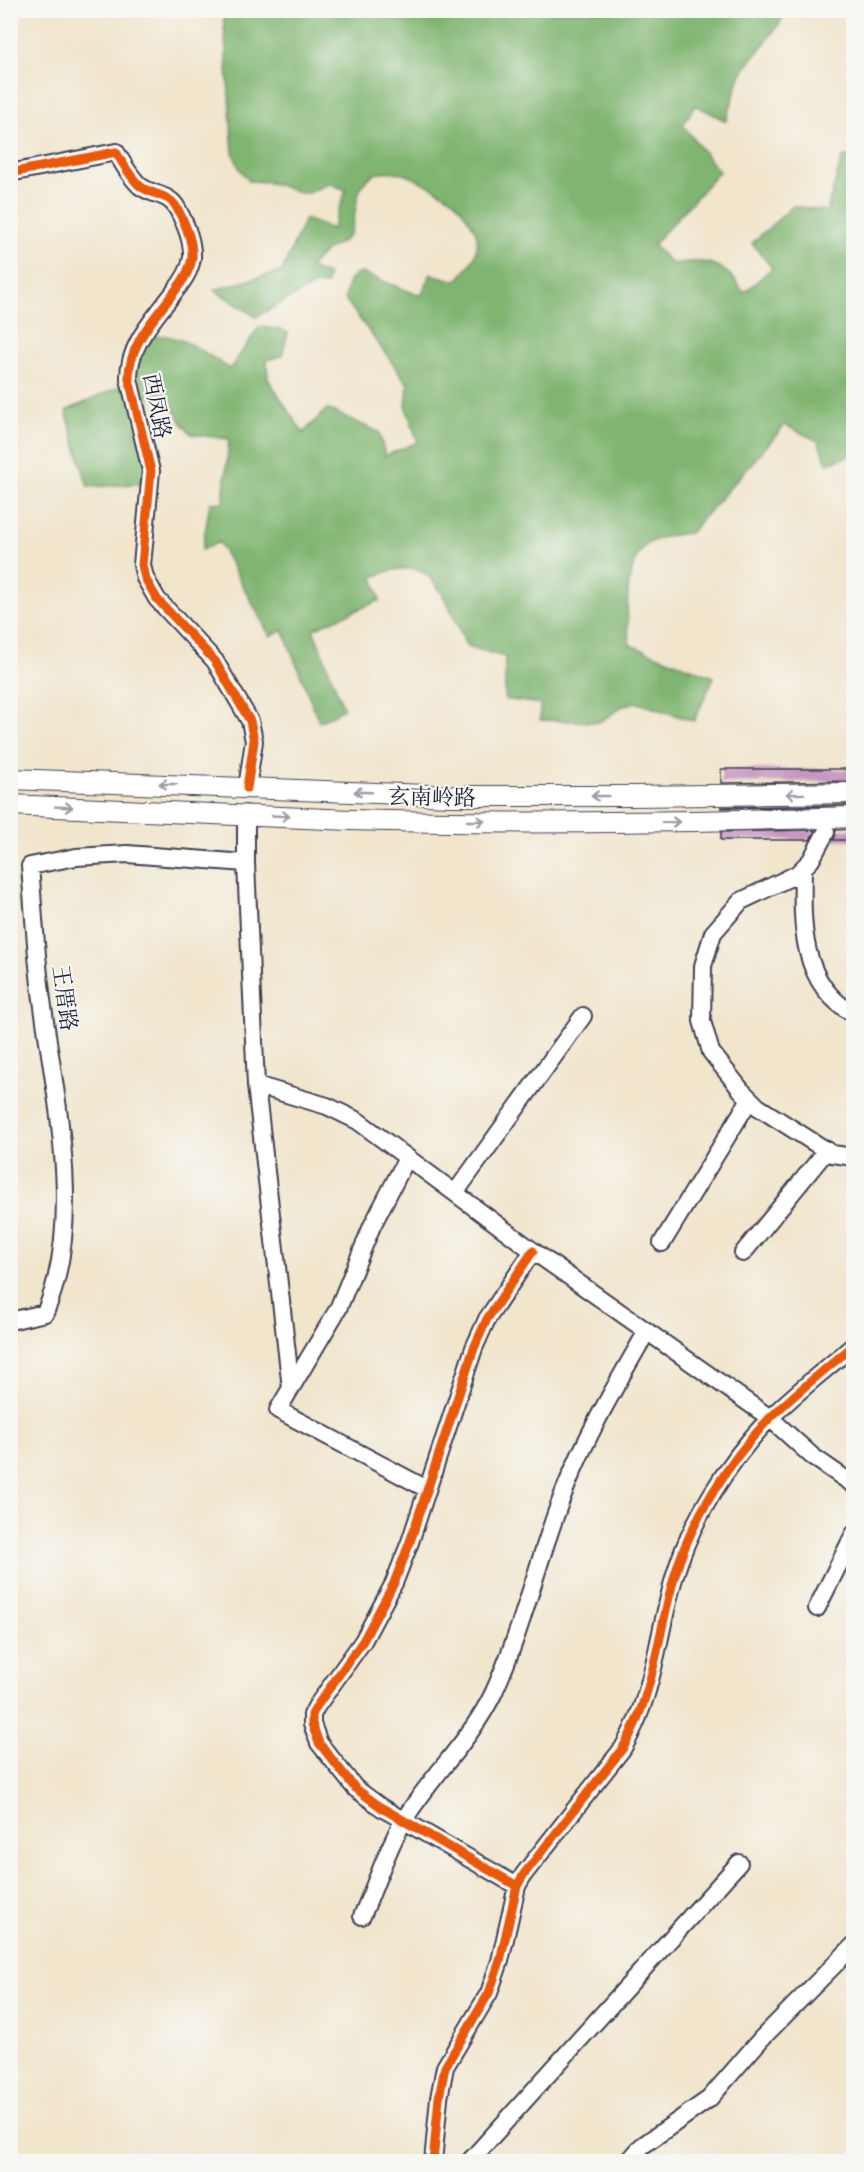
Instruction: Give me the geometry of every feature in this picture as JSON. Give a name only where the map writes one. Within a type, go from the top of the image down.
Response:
[{"type":"main road","name":"玄南岭路","points":[[10,779],[488,796],[854,793]]},
{"type":"main road","name":"玄南岭路","points":[[10,805],[350,820],[621,823],[854,817]]},
{"type":"street","name":"西凤路","points":[[10,173],[116,152],[136,183],[149,192],[169,198],[174,202],[182,217],[191,246],[190,269],[137,344],[129,363],[129,379],[151,471],[141,565],[157,599],[215,661],[250,721],[254,741],[247,788]]},
{"type":"street","points":[[246,814],[246,863],[256,1085],[291,1388]]},
{"type":"street","points":[[826,832],[812,860],[798,874],[741,900],[713,933],[703,966],[702,1021],[711,1052],[758,1107],[832,1154],[854,1157]]},
{"type":"street","name":"王厝路","points":[[10,1321],[45,1313],[55,1287],[62,1256],[64,1177],[54,1077],[39,976],[30,866],[86,856],[127,854],[246,863]]},
{"type":"street","points":[[804,868],[802,920],[810,964],[825,992],[854,1014]]},
{"type":"street","points":[[454,1193],[583,1017]]},
{"type":"street","points":[[256,1085],[343,1112],[533,1251],[770,1418],[812,1456],[854,1485]]},
{"type":"street","points":[[662,1243],[750,1099]]},
{"type":"street","points":[[743,1253],[827,1150]]},
{"type":"street","points":[[407,1158],[372,1226],[338,1309],[278,1410],[427,1489]]},
{"type":"street","points":[[517,1886],[368,1797],[345,1777],[320,1743],[314,1732],[312,1715],[386,1603],[410,1542],[476,1341],[497,1304],[533,1251]]},
{"type":"street","points":[[362,1916],[405,1820],[478,1720],[491,1697],[507,1660],[575,1466],[610,1395],[647,1331]]},
{"type":"street","points":[[434,2162],[439,2098],[445,2067],[489,1993],[500,1961],[517,1886],[524,1874],[623,1749],[634,1729],[651,1681],[675,1574],[694,1527],[723,1479],[770,1418],[854,1345]]},
{"type":"street","points":[[817,1608],[854,1534]]},
{"type":"street","points":[[470,2162],[739,1863]]},
{"type":"street","points":[[628,2162],[642,2146],[709,2099],[761,2039],[854,1945]]},
{"type":"green space","points":[[223,11],[786,11],[780,23],[741,73],[726,121],[695,105],[683,125],[719,172],[653,245],[672,264],[705,262],[722,269],[730,275],[744,293],[772,268],[752,243],[793,206],[827,211],[842,158],[853,155],[854,448],[849,456],[827,463],[818,441],[785,425],[690,533],[674,535],[649,543],[634,562],[627,605],[630,645],[714,677],[694,721],[635,702],[623,706],[598,722],[540,720],[540,704],[505,699],[505,657],[466,646],[453,614],[432,580],[415,569],[404,569],[373,577],[380,600],[313,629],[344,709],[319,722],[283,630],[270,636],[219,542],[202,550],[210,503],[223,502],[229,439],[191,434],[165,393],[149,394],[151,483],[88,487],[66,411],[130,382],[143,346],[154,337],[176,338],[188,343],[230,369],[259,327],[279,329],[288,333],[282,356],[267,360],[268,379],[303,433],[327,409],[379,432],[385,456],[418,442],[406,408],[408,384],[345,299],[347,286],[353,276],[362,273],[421,296],[431,274],[456,281],[473,260],[477,247],[475,230],[453,200],[404,174],[382,172],[366,180],[361,187],[353,226],[348,236],[324,253],[310,268],[328,275],[327,284],[312,286],[256,317],[214,290],[282,271],[305,219],[332,229],[346,190],[328,183],[307,193],[298,192],[271,183],[249,181],[239,168],[233,152]]},
{"type":"building","points":[[721,769],[854,769],[854,781],[721,783]]},
{"type":"building","points":[[854,805],[791,807],[721,808],[721,807]]},
{"type":"building","points":[[854,829],[854,840],[834,840],[836,830]]},
{"type":"building","points":[[815,830],[810,840],[721,840],[721,832]]},
{"type":"cycle path","points":[[10,173],[116,152],[140,186],[175,204],[186,227],[192,252],[190,267],[186,276],[144,332],[130,366],[129,379],[151,471],[142,565],[145,578],[157,599],[215,661],[250,721],[254,741],[247,788]]},
{"type":"cycle path","points":[[517,1886],[382,1808],[355,1788],[319,1743],[312,1724],[312,1715],[363,1641],[394,1583],[410,1542],[474,1348],[487,1319],[533,1251]]},
{"type":"cycle path","points":[[433,2162],[439,2098],[445,2067],[489,1993],[500,1961],[517,1886],[623,1748],[634,1727],[649,1685],[675,1575],[701,1513],[713,1492],[753,1436],[799,1391],[854,1345]]}]
